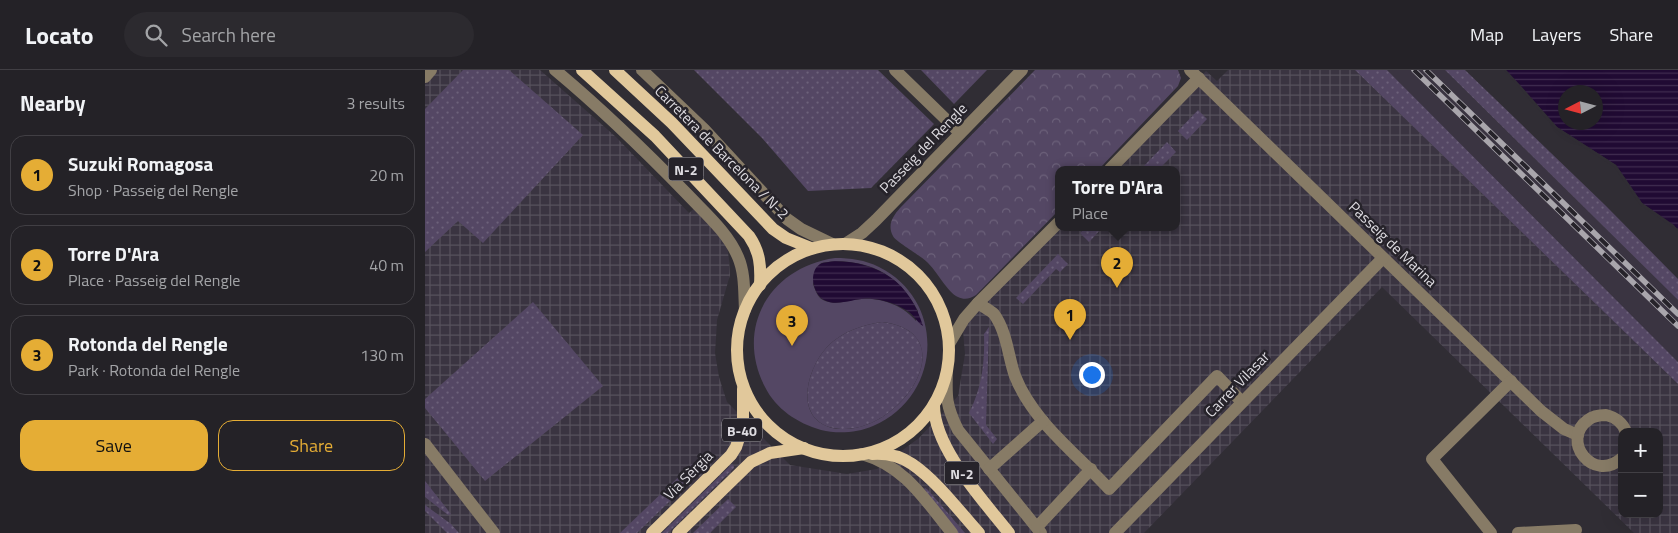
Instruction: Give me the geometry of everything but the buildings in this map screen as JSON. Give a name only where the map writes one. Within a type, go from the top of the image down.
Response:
[{"type":"main road","name":"N-2","points":[[582,70],[655,136],[749,236],[755,245],[759,259],[760,285]]},
{"type":"main road","name":"Carretera de Barcelona / N-2","points":[[615,70],[672,123],[773,229],[786,238],[811,248]]},
{"type":"main road","name":"N-2","points":[[862,454],[879,450],[910,432],[923,420],[933,405],[942,389],[947,371],[949,344],[947,326],[941,309],[923,280],[910,267],[895,257],[871,248],[845,244],[832,244],[811,248],[788,259],[768,275],[745,310],[738,354],[741,377],[754,407],[776,431],[804,448],[823,454],[842,456],[881,454],[894,456],[911,463],[927,476],[979,533]]},
{"type":"main road","name":"Via Sèrgia","points":[[652,533],[731,455],[743,426],[744,400],[741,377]]},
{"type":"main road","name":"N-2","points":[[933,405],[934,418],[946,448],[958,468],[1009,533]]},
{"type":"main road","name":"B-40","points":[[678,533],[751,462],[770,453],[804,448]]},
{"type":"street","points":[[425,77],[431,70]]},
{"type":"street","points":[[555,70],[647,154],[722,231],[739,257],[745,310]]},
{"type":"street","points":[[642,70],[704,129],[787,219],[801,229],[832,244]]},
{"type":"street","points":[[895,70],[959,133]]},
{"type":"street","name":"Passeig del Rengle","points":[[845,244],[862,233],[876,220],[1022,70]]},
{"type":"street","points":[[1113,166],[1194,74]]},
{"type":"street","name":"Passeig de Marina","points":[[1194,74],[1554,422],[1578,435]]},
{"type":"street","points":[[949,344],[964,319],[978,303],[1055,225]]},
{"type":"street","name":"Carrer Vilasar","points":[[1115,533],[1383,258]]},
{"type":"street","points":[[978,303],[993,313],[1004,335],[1016,377],[1043,421],[1109,489],[1217,376],[1242,402]]},
{"type":"street","points":[[947,371],[947,402],[949,413],[957,430],[1039,530],[1091,469]]},
{"type":"street","points":[[1491,533],[1432,459],[1511,381]]},
{"type":"street","points":[[1618,460],[1610,465],[1603,466],[1588,462],[1579,450],[1578,435],[1585,422],[1599,415],[1614,418],[1620,422],[1624,428]]},
{"type":"street","points":[[989,469],[1043,421]]},
{"type":"street","points":[[425,444],[494,533]]},
{"type":"street","points":[[862,454],[890,465],[904,476],[952,533]]},
{"type":"street","points":[[1518,533],[1576,530]]},
{"type":"shaded area","points":[[425,70],[540,70],[616,137],[689,213],[695,208],[727,245],[730,275],[717,320],[715,353],[719,377],[727,402],[790,465],[847,474],[877,469],[919,438],[958,396],[965,354],[962,319],[1055,230],[1180,231],[1180,166],[1113,166],[1206,71],[1217,81],[1228,70],[1355,70],[1678,384],[1678,533],[1634,533],[1619,518],[1663,518],[1663,428],[1618,428],[1618,517],[1382,287],[1144,533],[425,533]]},
{"type":"shaded area","points":[[1387,70],[1445,70],[1678,300],[1678,362]]},
{"type":"shaded area","points":[[1506,70],[1678,70],[1678,229],[1642,203],[1616,165],[1562,130],[1603,130],[1603,85],[1558,85],[1558,128]]},
{"type":"shaded area","points":[[835,261],[865,265],[891,277],[910,297],[923,326],[909,312],[887,302],[861,299],[836,303],[824,300],[817,293],[813,283],[814,272],[820,264]]},
{"type":"green space","points":[[463,70],[509,70],[583,135],[483,243],[458,221],[425,252],[425,109]]},
{"type":"green space","points":[[694,70],[878,70],[934,124],[871,188],[808,191],[762,138]]},
{"type":"green space","points":[[921,70],[987,70],[954,104]]},
{"type":"green space","points":[[1035,70],[1178,70],[1181,78],[1178,86],[1102,166],[1055,166],[1055,214],[976,295],[967,299],[954,295],[927,262],[895,239],[891,232],[891,224],[900,208]]},
{"type":"green space","points":[[1355,70],[1387,70],[1678,362],[1678,384]]},
{"type":"green space","points":[[1445,70],[1465,70],[1605,205],[1678,279],[1678,300]]},
{"type":"green space","points":[[1198,110],[1207,119],[1187,140],[1178,131]]},
{"type":"green space","points":[[1167,142],[1176,152],[1162,166],[1144,166]]},
{"type":"green space","points":[[1082,231],[1099,231],[1089,242],[1080,233]]},
{"type":"green space","points":[[1058,254],[1068,264],[1060,272],[1056,269],[1023,304],[1016,298]]},
{"type":"green space","points":[[841,258],[863,261],[879,267],[901,282],[916,302],[925,325],[927,348],[923,372],[913,394],[896,412],[873,426],[847,432],[827,431],[812,427],[796,419],[775,402],[765,387],[756,365],[754,343],[757,322],[764,303],[777,287],[793,274],[812,264]],"holes":[[[835,261],[862,264],[874,268],[894,280],[911,299],[918,311],[916,321],[899,307],[876,299],[832,303],[821,299],[813,284],[821,263]],[[882,322],[907,330],[920,343],[922,361],[916,380],[903,399],[885,415],[864,426],[841,429],[826,426],[815,418],[809,408],[807,396],[813,370],[819,358],[827,347],[845,333],[859,327]]]},
{"type":"green space","points":[[533,302],[603,386],[485,481],[425,408],[425,399]]},
{"type":"green space","points":[[882,322],[907,330],[920,343],[922,361],[916,380],[903,399],[885,415],[864,426],[841,429],[826,426],[815,418],[809,408],[807,396],[813,370],[819,358],[827,347],[845,333],[859,327]]},
{"type":"green space","points":[[989,327],[986,425],[997,439],[993,444],[969,413],[980,384],[984,355],[984,334]]},
{"type":"green space","points":[[692,464],[700,472],[637,533],[620,533]]},
{"type":"green space","points":[[732,464],[734,468],[668,533],[662,533]]},
{"type":"green space","points":[[425,481],[451,514],[448,515],[425,497]]},
{"type":"green space","points":[[925,488],[928,490],[965,533],[957,533]]},
{"type":"green space","points":[[728,499],[736,507],[710,533],[693,533]]},
{"type":"green space","points":[[425,505],[451,524],[459,533],[447,533],[425,511]]},
{"type":"pier","points":[[1504,70],[1521,86],[1558,128],[1558,130],[1562,130],[1616,165],[1642,203],[1674,225],[1678,231],[1640,205],[1614,167],[1555,129]]},
{"type":"railway","points":[[1414,70],[1678,326]]},
{"type":"railway","points":[[1426,70],[1678,314]]},
{"type":"place","name":"Torre D'Ara","points":[[1117,288]]},
{"type":"place","name":"Suzuki Romagosa","points":[[1070,340]]},
{"type":"place","name":"Rotonda del Rengle","points":[[792,346]]}]
